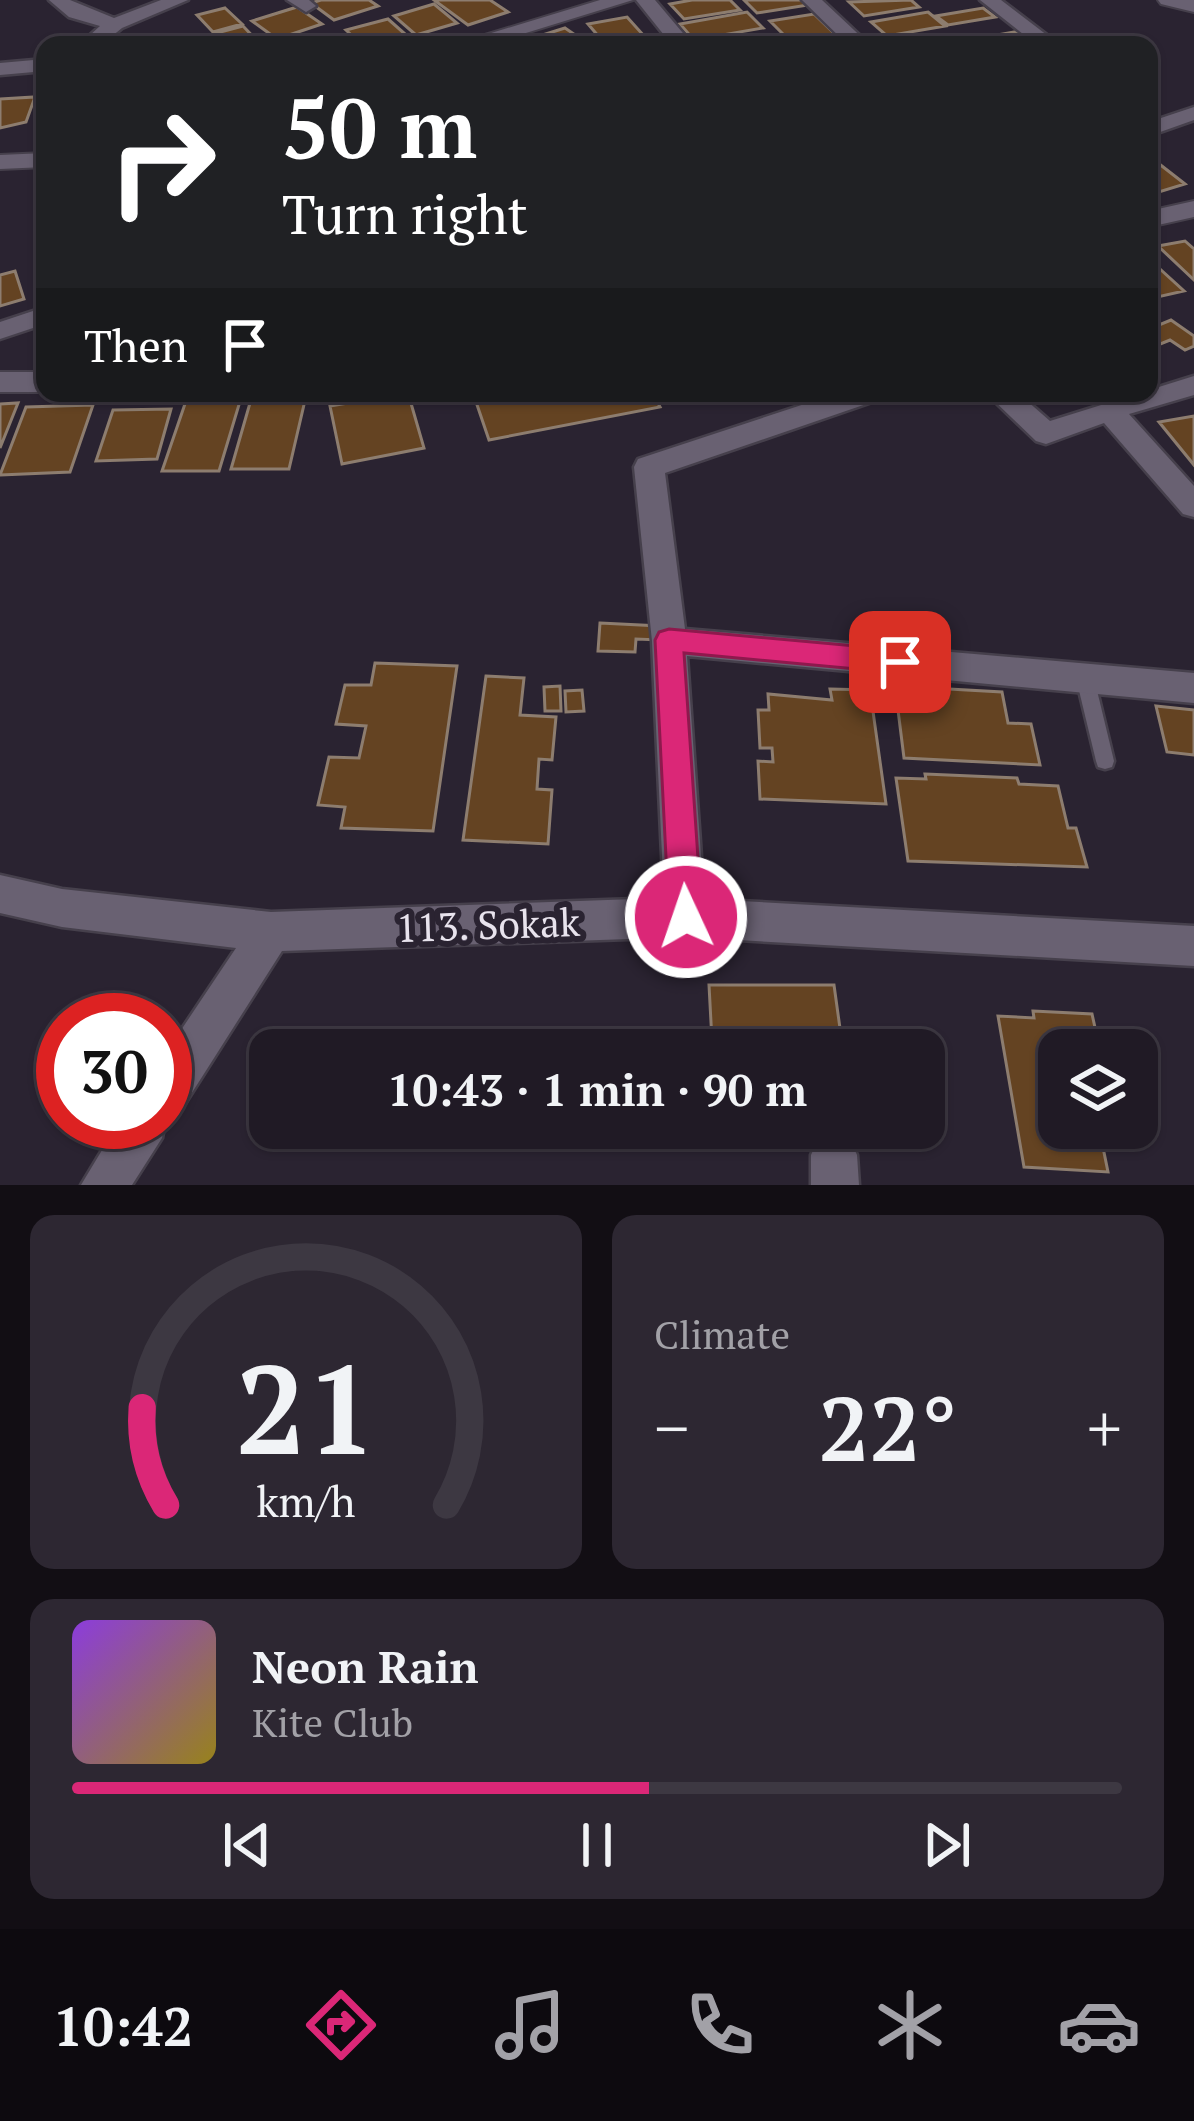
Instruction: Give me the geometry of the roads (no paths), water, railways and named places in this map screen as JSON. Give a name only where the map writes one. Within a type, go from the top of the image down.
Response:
[{"type":"street","points":[[58,0],[76,14],[122,21]]},
{"type":"street","points":[[111,0],[122,21]]},
{"type":"street","points":[[101,36],[122,21],[179,0]]},
{"type":"street","points":[[501,36],[623,0]]},
{"type":"street","points":[[645,0],[675,36]]},
{"type":"street","points":[[811,0],[850,36]]},
{"type":"street","points":[[989,0],[1038,36]]},
{"type":"street","points":[[1168,0],[1194,6]]},
{"type":"street","points":[[0,69],[36,66]]},
{"type":"street","points":[[1158,123],[1194,113]]},
{"type":"street","points":[[0,162],[36,160]]},
{"type":"street","points":[[1158,217],[1194,209]]},
{"type":"street","points":[[0,331],[36,318]]},
{"type":"street","points":[[0,382],[36,382]]},
{"type":"street","points":[[1158,396],[1194,386]]},
{"type":"street","points":[[686,917],[669,640],[649,467],[841,402]]},
{"type":"street","points":[[1010,402],[1046,434],[1137,402]]},
{"type":"street","points":[[1109,410],[1194,506]]},
{"type":"street","points":[[669,640],[1194,688]]},
{"type":"street","name":"113. Sokak","points":[[0,894],[62,908],[271,932],[686,917],[1194,946]]},
{"type":"street","points":[[192,1053],[271,932]]},
{"type":"street","points":[[105,1185],[128,1149]]},
{"type":"lane","points":[[1085,678],[1105,761]]}]
